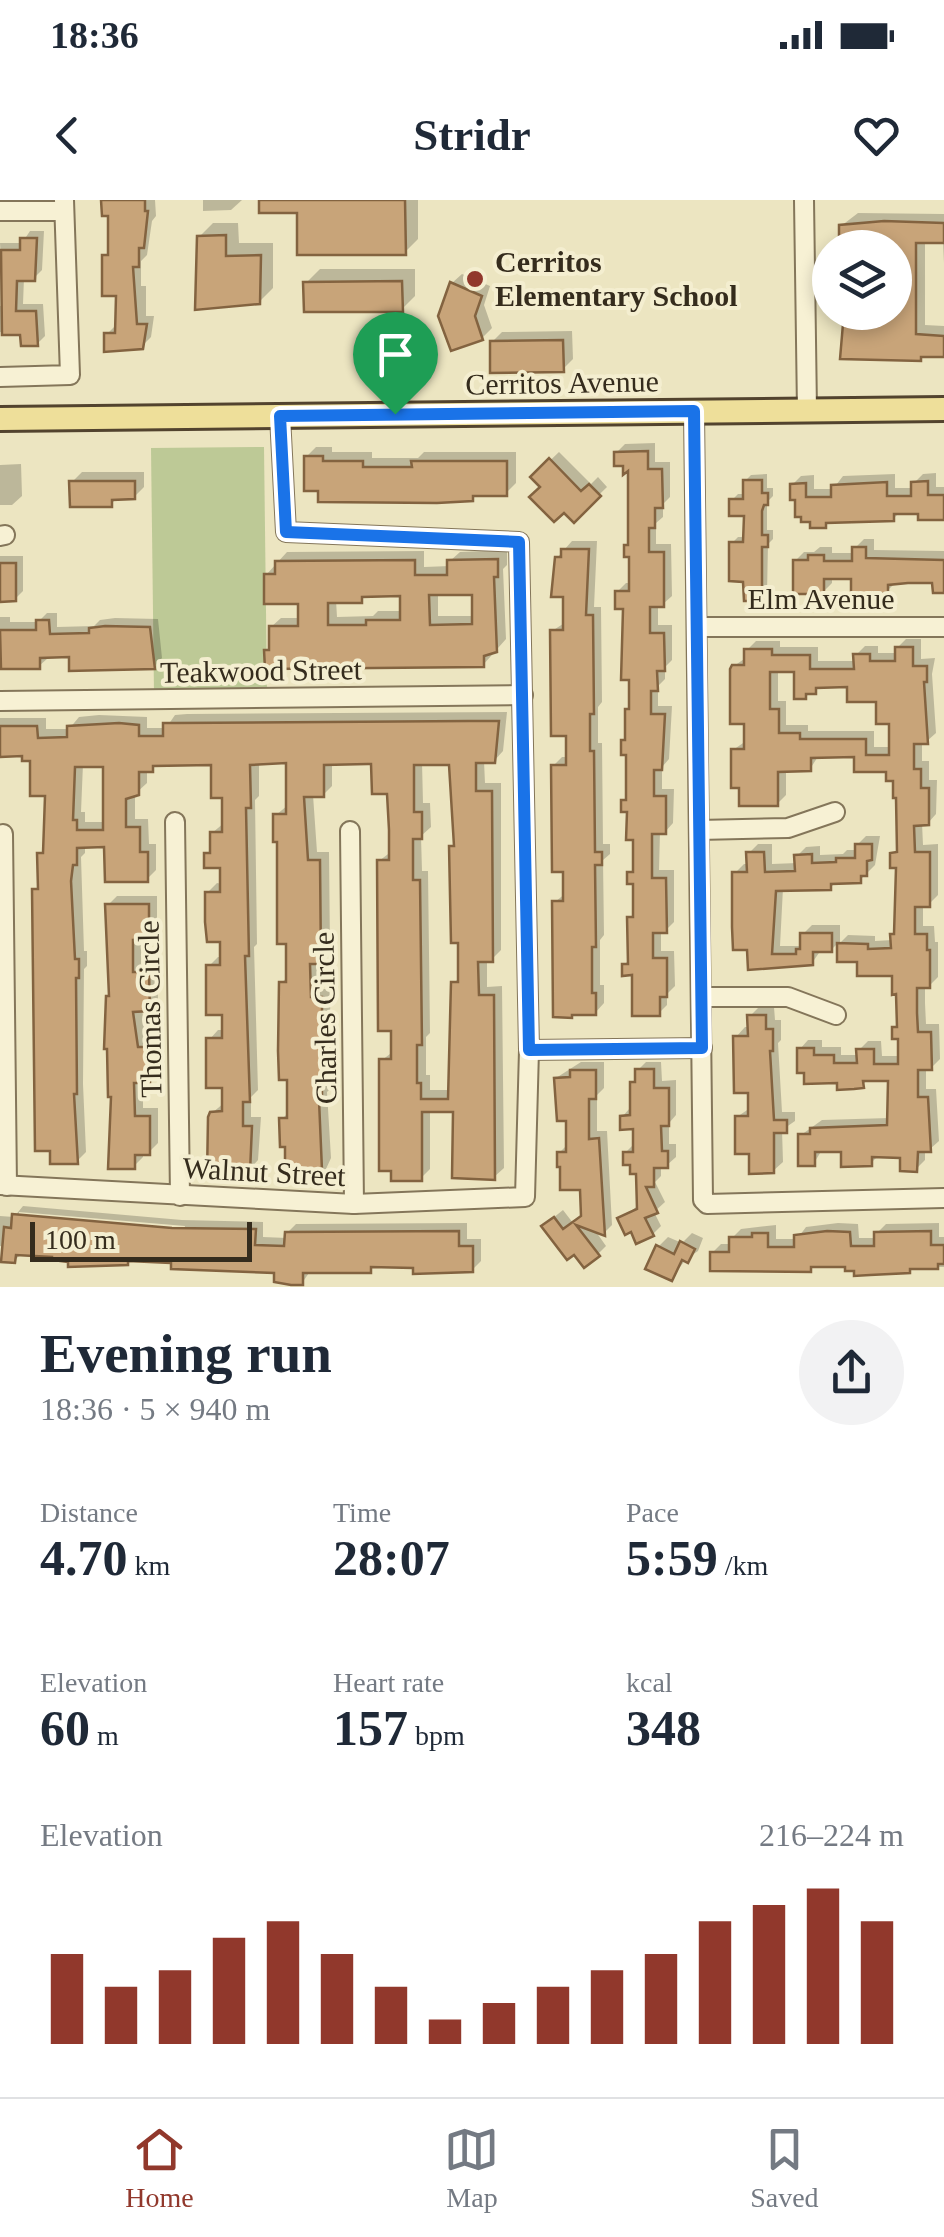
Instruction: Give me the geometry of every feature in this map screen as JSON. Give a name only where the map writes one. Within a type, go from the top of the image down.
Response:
[{"type":"main road","name":"Cerritos Avenue","points":[[0,419],[944,408]]},
{"type":"street","points":[[804,200],[806,410]]},
{"type":"street","points":[[0,211],[64,205],[70,375],[0,376]]},
{"type":"street","points":[[694,411],[703,1200],[707,1204],[944,1198]]},
{"type":"street","points":[[280,416],[286,532],[519,542],[529,1050],[702,1048]]},
{"type":"street","name":"Elm Avenue","points":[[698,627],[944,627]]},
{"type":"street","name":"Teakwood Street","points":[[0,701],[523,695]]},
{"type":"street","points":[[698,830],[788,828],[834,812]]},
{"type":"street","name":"Thomas Circle","points":[[175,822],[180,1196]]},
{"type":"street","name":"Charles Circle","points":[[350,831],[354,1204]]},
{"type":"street","points":[[3,1185],[4,834]]},
{"type":"street","points":[[702,997],[788,997],[836,1014]]},
{"type":"street","name":"Walnut Street","points":[[3,1185],[354,1204],[525,1197],[529,1050]]},
{"type":"green space","points":[[264,447],[267,693],[154,694],[151,448]]},
{"type":"building","points":[[101,200],[145,200],[148,211],[144,248],[139,248],[139,267],[133,267],[137,324],[147,324],[143,349],[104,352],[104,333],[115,333],[116,296],[102,296],[102,255],[108,255],[108,216],[102,216]]},
{"type":"building","points":[[259,200],[405,200],[406,255],[297,255],[297,213],[259,213]]},
{"type":"building","points":[[884,221],[944,223],[944,243],[916,243],[916,334],[944,336],[944,357],[921,357],[921,361],[840,359],[842,330],[912,330],[912,230],[839,230],[839,225]]},
{"type":"building","points":[[226,235],[226,256],[261,255],[260,304],[195,310],[197,236]]},
{"type":"building","points":[[20,238],[37,238],[35,281],[17,281],[16,311],[36,311],[38,346],[21,346],[20,335],[2,335],[1,250],[20,250]]},
{"type":"building","points":[[402,281],[403,312],[304,312],[303,282]]},
{"type":"building","points":[[450,282],[482,296],[475,316],[483,340],[451,351],[438,316]]},
{"type":"building","points":[[563,340],[564,372],[490,373],[490,341]]},
{"type":"building","points":[[648,451],[648,469],[662,469],[663,508],[655,508],[655,528],[649,528],[649,552],[664,552],[664,607],[650,607],[650,633],[664,633],[665,671],[657,671],[658,691],[651,691],[651,714],[665,714],[662,770],[654,770],[654,796],[666,796],[666,834],[652,834],[652,878],[666,878],[667,933],[653,933],[653,958],[667,958],[667,997],[660,997],[660,1016],[632,1016],[632,975],[622,976],[622,964],[628,964],[627,917],[633,917],[633,884],[627,884],[627,872],[633,872],[633,840],[626,840],[627,812],[621,812],[621,800],[626,800],[626,755],[621,755],[621,740],[625,740],[629,680],[621,680],[623,609],[615,609],[615,591],[629,591],[629,557],[624,557],[624,545],[628,545],[628,471],[623,475],[623,466],[614,466],[614,452]]},
{"type":"building","points":[[304,456],[323,456],[323,461],[363,461],[363,467],[412,467],[411,461],[507,461],[507,496],[473,496],[473,501],[437,503],[318,502],[318,491],[304,491]]},
{"type":"building","points":[[549,458],[581,491],[589,484],[601,496],[574,523],[564,513],[554,522],[529,497],[540,487],[530,477]]},
{"type":"building","points":[[743,480],[762,480],[762,493],[768,493],[768,505],[762,511],[762,535],[768,535],[768,547],[762,547],[762,601],[744,601],[743,582],[729,581],[729,542],[743,542],[744,516],[729,516],[729,499],[743,499]]},
{"type":"building","points":[[69,481],[135,481],[135,499],[112,500],[112,507],[70,507]]},
{"type":"building","points":[[928,481],[928,495],[944,495],[944,520],[918,520],[918,514],[894,514],[894,521],[826,523],[826,528],[810,528],[810,522],[795,517],[795,500],[790,500],[790,484],[806,483],[806,497],[831,497],[831,485],[887,482],[887,496],[911,496],[911,482]]},
{"type":"building","points":[[852,547],[866,547],[866,558],[944,560],[944,593],[933,593],[932,583],[908,583],[888,585],[888,593],[851,594],[851,579],[824,579],[824,594],[793,594],[793,560],[824,555],[824,561],[852,561]]},
{"type":"building","points":[[561,549],[589,549],[586,615],[593,615],[594,714],[590,714],[590,751],[594,751],[595,852],[602,852],[602,865],[595,865],[592,993],[596,993],[596,1015],[572,1018],[553,1017],[552,901],[563,901],[563,872],[552,872],[551,765],[566,765],[566,736],[551,736],[550,630],[563,630],[563,597],[551,597],[555,557],[561,557]]},
{"type":"building","points":[[498,559],[498,577],[494,577],[497,652],[484,656],[484,667],[265,669],[269,626],[298,626],[298,604],[264,604],[264,574],[275,574],[275,561],[415,560],[415,575],[447,575],[447,560]],"holes":[[[429,595],[472,595],[472,624],[430,625]],[[400,596],[400,620],[328,625],[328,603],[362,603],[362,597]]]},
{"type":"building","points":[[0,563],[16,563],[16,601],[0,602]]},
{"type":"building","points":[[36,620],[49,620],[50,634],[89,633],[89,628],[105,626],[150,627],[155,669],[69,671],[69,657],[40,658],[40,669],[1,669],[0,630],[36,630]]},
{"type":"building","points":[[895,647],[913,647],[913,666],[927,666],[924,682],[928,744],[914,744],[914,769],[921,769],[921,788],[929,788],[929,825],[914,826],[915,852],[930,852],[930,907],[915,907],[915,934],[927,934],[930,950],[930,988],[917,988],[917,1013],[918,1032],[931,1032],[932,1070],[918,1070],[918,1097],[928,1097],[931,1152],[918,1152],[917,1172],[900,1171],[900,1158],[872,1157],[872,1166],[841,1167],[841,1152],[815,1152],[815,1166],[798,1166],[798,1134],[810,1134],[810,1128],[887,1125],[888,1081],[863,1081],[864,1088],[837,1090],[837,1083],[804,1084],[804,1073],[797,1073],[797,1048],[814,1048],[814,1055],[834,1055],[834,1063],[857,1063],[856,1049],[874,1049],[874,1064],[898,1064],[898,1039],[892,1039],[892,1027],[897,1027],[892,976],[857,976],[857,962],[837,962],[837,943],[868,944],[868,949],[891,948],[896,868],[890,868],[890,853],[897,852],[896,798],[893,781],[886,781],[886,772],[854,772],[854,757],[811,758],[811,771],[778,772],[778,806],[739,806],[739,788],[731,788],[731,749],[744,749],[744,724],[730,724],[730,669],[732,665],[744,665],[744,649],[772,649],[772,655],[810,655],[810,669],[854,669],[853,654],[870,654],[870,661],[895,661]],"holes":[[[770,672],[794,672],[794,699],[806,699],[806,694],[816,694],[816,688],[847,687],[847,702],[876,702],[876,724],[889,724],[889,755],[866,755],[866,739],[800,739],[800,733],[779,733],[779,709],[770,709]]]},
{"type":"building","points":[[499,721],[495,763],[476,763],[476,791],[492,791],[493,962],[478,962],[479,995],[494,995],[495,1180],[452,1178],[453,1112],[422,1112],[422,1181],[391,1181],[391,1171],[379,1171],[379,1059],[391,1059],[391,1031],[378,1031],[377,860],[389,860],[389,830],[387,794],[372,794],[371,764],[324,765],[324,797],[304,797],[308,860],[320,860],[321,964],[310,964],[311,997],[322,997],[322,1170],[318,1170],[318,1181],[285,1181],[285,1147],[280,1147],[279,1118],[287,1118],[287,1080],[279,1080],[278,1051],[279,982],[286,982],[286,944],[277,944],[277,842],[273,842],[273,814],[286,814],[286,763],[250,765],[251,808],[246,808],[249,956],[245,956],[250,1102],[243,1102],[243,1126],[252,1126],[250,1172],[207,1176],[208,1117],[210,1112],[222,1111],[222,1088],[206,1088],[206,1038],[222,1038],[222,1015],[206,1015],[206,965],[220,965],[220,942],[207,942],[205,922],[205,892],[220,892],[220,868],[204,868],[204,853],[210,853],[210,832],[222,832],[222,798],[211,798],[211,765],[153,766],[153,772],[139,772],[139,795],[126,799],[126,827],[140,827],[140,852],[148,852],[148,882],[105,882],[104,847],[77,848],[77,865],[73,865],[71,881],[75,959],[79,959],[74,1094],[78,1164],[50,1164],[50,1151],[35,1151],[32,889],[38,889],[37,853],[43,853],[45,796],[30,796],[30,761],[22,761],[22,756],[0,757],[0,726],[37,726],[38,738],[67,737],[67,726],[119,723],[139,725],[139,736],[163,736],[163,723]],"holes":[[[414,765],[449,765],[454,846],[449,846],[451,943],[458,943],[458,982],[451,982],[448,1099],[421,1099],[421,1083],[417,1083],[417,1045],[422,1045],[420,880],[413,880],[413,839],[422,839],[422,812],[414,812]],[[75,767],[103,767],[103,830],[77,830],[77,820],[73,820]]]},
{"type":"building","points":[[855,844],[872,844],[872,860],[867,861],[867,876],[861,876],[861,883],[831,884],[831,890],[776,891],[772,954],[796,954],[800,933],[832,933],[832,952],[813,952],[813,965],[748,970],[747,950],[733,950],[732,927],[732,872],[747,872],[746,852],[764,852],[765,872],[795,871],[794,855],[812,854],[812,863],[836,862],[836,858],[855,858]]},
{"type":"building","points":[[105,904],[149,904],[149,939],[133,940],[133,972],[149,972],[150,1011],[133,1012],[138,1047],[151,1047],[150,1083],[134,1083],[135,1116],[150,1116],[150,1155],[135,1155],[135,1169],[108,1169],[111,1097],[104,1049],[109,996]]},
{"type":"building","points":[[747,1015],[766,1015],[766,1029],[773,1029],[770,1051],[774,1120],[787,1120],[787,1133],[774,1133],[774,1173],[749,1174],[749,1154],[735,1154],[735,1116],[748,1116],[748,1093],[734,1093],[733,1036],[748,1036]]},
{"type":"building","points":[[635,1069],[654,1069],[654,1088],[669,1088],[669,1126],[661,1126],[662,1151],[668,1151],[668,1168],[654,1168],[654,1187],[646,1187],[658,1213],[645,1218],[654,1236],[636,1244],[631,1232],[625,1235],[617,1218],[637,1209],[636,1174],[630,1174],[630,1165],[623,1165],[623,1152],[633,1152],[633,1129],[620,1130],[620,1116],[630,1115],[630,1082],[635,1082]]},
{"type":"building","points":[[570,1070],[596,1070],[596,1099],[589,1099],[589,1139],[599,1138],[605,1236],[576,1225],[600,1256],[584,1268],[574,1255],[567,1260],[541,1226],[554,1217],[563,1229],[581,1216],[580,1190],[560,1190],[557,1167],[557,1152],[566,1152],[566,1121],[557,1121],[554,1078],[570,1077]]},
{"type":"building","points":[[12,1214],[172,1228],[256,1229],[255,1245],[284,1246],[285,1232],[459,1231],[459,1246],[473,1246],[473,1272],[413,1274],[413,1268],[371,1267],[371,1273],[303,1273],[303,1285],[291,1285],[274,1282],[274,1273],[171,1269],[171,1263],[128,1261],[128,1265],[68,1267],[68,1262],[52,1257],[16,1255],[15,1263],[1,1262],[4,1227],[11,1228]]},
{"type":"building","points":[[931,1231],[931,1245],[944,1245],[944,1264],[938,1264],[938,1269],[910,1269],[910,1273],[854,1276],[854,1271],[845,1271],[845,1267],[811,1267],[811,1272],[710,1271],[710,1252],[729,1252],[729,1237],[768,1233],[768,1247],[794,1247],[794,1235],[850,1232],[851,1246],[874,1246],[874,1232]]},
{"type":"building","points":[[680,1241],[695,1249],[688,1263],[682,1260],[672,1281],[645,1269],[656,1245],[674,1254]]},
{"type":"place","name":"Cerritos Elementary School","points":[[475,279]]},
{"type":"route","points":[[694,411],[702,1048],[529,1050],[519,542],[286,532],[280,416],[395,414],[694,411]]}]
